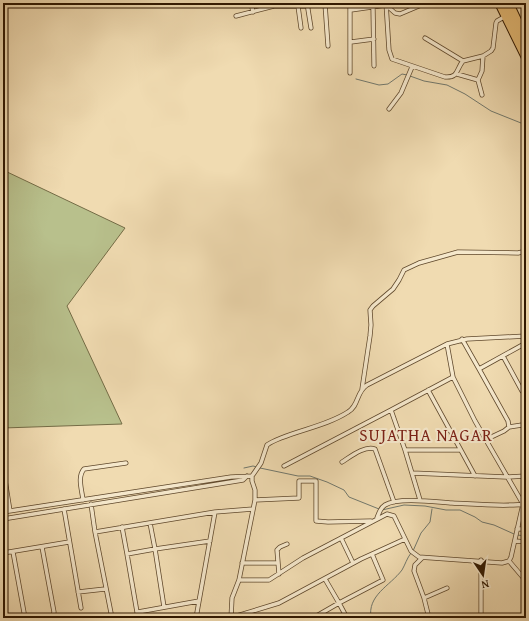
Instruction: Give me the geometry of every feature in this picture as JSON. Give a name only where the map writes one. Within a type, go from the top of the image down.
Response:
[{"type":"main road","points":[[498,3],[526,60]]},
{"type":"main road","points":[[504,3],[526,48]]},
{"type":"main road","points":[[510,3],[526,37]]},
{"type":"street","points":[[250,3],[253,12]]},
{"type":"street","points":[[236,16],[253,12],[274,4],[298,6],[327,3],[328,46]]},
{"type":"street","points":[[350,3],[350,73]]},
{"type":"street","points":[[386,4],[395,13],[400,14],[426,3]]},
{"type":"street","points":[[350,10],[386,4]]},
{"type":"street","points":[[386,4],[390,56],[394,60],[445,78],[456,74],[478,80]]},
{"type":"street","points":[[308,5],[311,28]]},
{"type":"street","points":[[298,6],[301,28]]},
{"type":"street","points":[[373,7],[374,66]]},
{"type":"street","points":[[426,38],[463,60],[483,56],[488,54],[493,48],[496,23],[504,16]]},
{"type":"street","points":[[351,42],[374,39]]},
{"type":"street","points":[[482,95],[478,80],[482,71],[483,56]]},
{"type":"street","points":[[456,74],[463,60]]},
{"type":"street","points":[[389,109],[401,93],[412,67]]},
{"type":"street","points":[[405,539],[353,563],[279,604],[230,618],[232,598],[239,580],[253,509],[254,490],[252,476],[261,463],[266,447],[270,443],[295,432],[316,426],[343,415],[351,410],[356,404],[362,389],[370,336],[370,310],[373,306],[393,290],[404,270],[419,263],[458,252],[518,253],[526,251]]},
{"type":"street","points":[[362,389],[447,344],[462,339],[526,336]]},
{"type":"street","points":[[462,339],[508,420],[509,427]]},
{"type":"street","points":[[479,369],[526,343]]},
{"type":"street","points":[[447,344],[453,377],[485,440],[506,477],[524,504],[509,561]]},
{"type":"street","points":[[502,356],[522,391]]},
{"type":"street","points":[[284,466],[453,377]]},
{"type":"street","points":[[428,390],[475,476]]},
{"type":"street","points":[[391,410],[420,500]]},
{"type":"street","points":[[485,440],[509,427],[522,425]]},
{"type":"street","points":[[342,462],[366,449],[371,448],[375,450],[394,502]]},
{"type":"street","points":[[405,450],[460,450]]},
{"type":"street","points":[[83,500],[80,474],[84,469],[126,463]]},
{"type":"street","points":[[3,467],[10,511]]},
{"type":"street","points":[[412,473],[506,477],[526,476]]},
{"type":"street","points":[[3,512],[63,504],[231,476],[252,476]]},
{"type":"street","points":[[3,519],[243,480],[246,476]]},
{"type":"street","points":[[254,500],[299,498],[299,481],[316,481],[316,521],[372,521]]},
{"type":"street","points":[[90,499],[105,589],[112,618]]},
{"type":"street","points":[[377,518],[382,507],[394,502],[420,500],[478,504],[524,504]]},
{"type":"street","points":[[63,504],[81,608]]},
{"type":"street","points":[[95,532],[215,512],[253,509]]},
{"type":"street","points":[[196,618],[215,512]]},
{"type":"street","points":[[239,580],[266,581],[303,558],[384,515],[392,515],[399,525],[411,551],[415,555],[422,558],[481,560],[502,563],[509,561]]},
{"type":"street","points":[[150,523],[164,607]]},
{"type":"street","points":[[122,527],[138,618]]},
{"type":"street","points":[[517,530],[526,529]]},
{"type":"street","points":[[340,538],[353,563]]},
{"type":"street","points":[[515,540],[526,542]]},
{"type":"street","points":[[127,554],[210,541]]},
{"type":"street","points":[[3,553],[69,542]]},
{"type":"street","points":[[278,574],[277,550],[281,546],[287,544]]},
{"type":"street","points":[[42,547],[54,612],[53,616],[48,618]]},
{"type":"street","points":[[13,552],[25,618]]},
{"type":"street","points":[[313,618],[383,580],[372,554]]},
{"type":"street","points":[[422,558],[415,565],[414,569],[429,618]]},
{"type":"street","points":[[481,560],[481,618]]},
{"type":"street","points":[[509,561],[526,581]]},
{"type":"street","points":[[242,563],[278,562]]},
{"type":"street","points":[[325,579],[347,618]]},
{"type":"street","points":[[424,598],[447,588]]},
{"type":"street","points":[[78,592],[105,589]]},
{"type":"street","points":[[138,612],[199,602]]},
{"type":"green space","points":[[3,170],[125,228],[67,306],[122,424],[3,428]]},
{"type":"waterway","points":[[356,79],[379,85],[388,84],[402,74],[407,75]]},
{"type":"waterway","points":[[410,76],[424,81],[447,85],[465,94],[491,111],[526,125]]},
{"type":"waterway","points":[[244,468],[253,466],[257,467]]},
{"type":"waterway","points":[[260,468],[298,476],[310,476],[344,490],[349,497],[379,509]]},
{"type":"waterway","points":[[382,510],[404,505],[425,506],[446,510],[460,510],[482,522],[494,525],[514,534]]},
{"type":"waterway","points":[[413,551],[421,533],[430,522],[432,509]]},
{"type":"waterway","points":[[517,535],[526,536]]},
{"type":"waterway","points":[[371,618],[372,603],[380,591],[402,570],[411,553]]},
{"type":"district","name":"SUJATHA NAGAR","points":[[426,435]]}]
